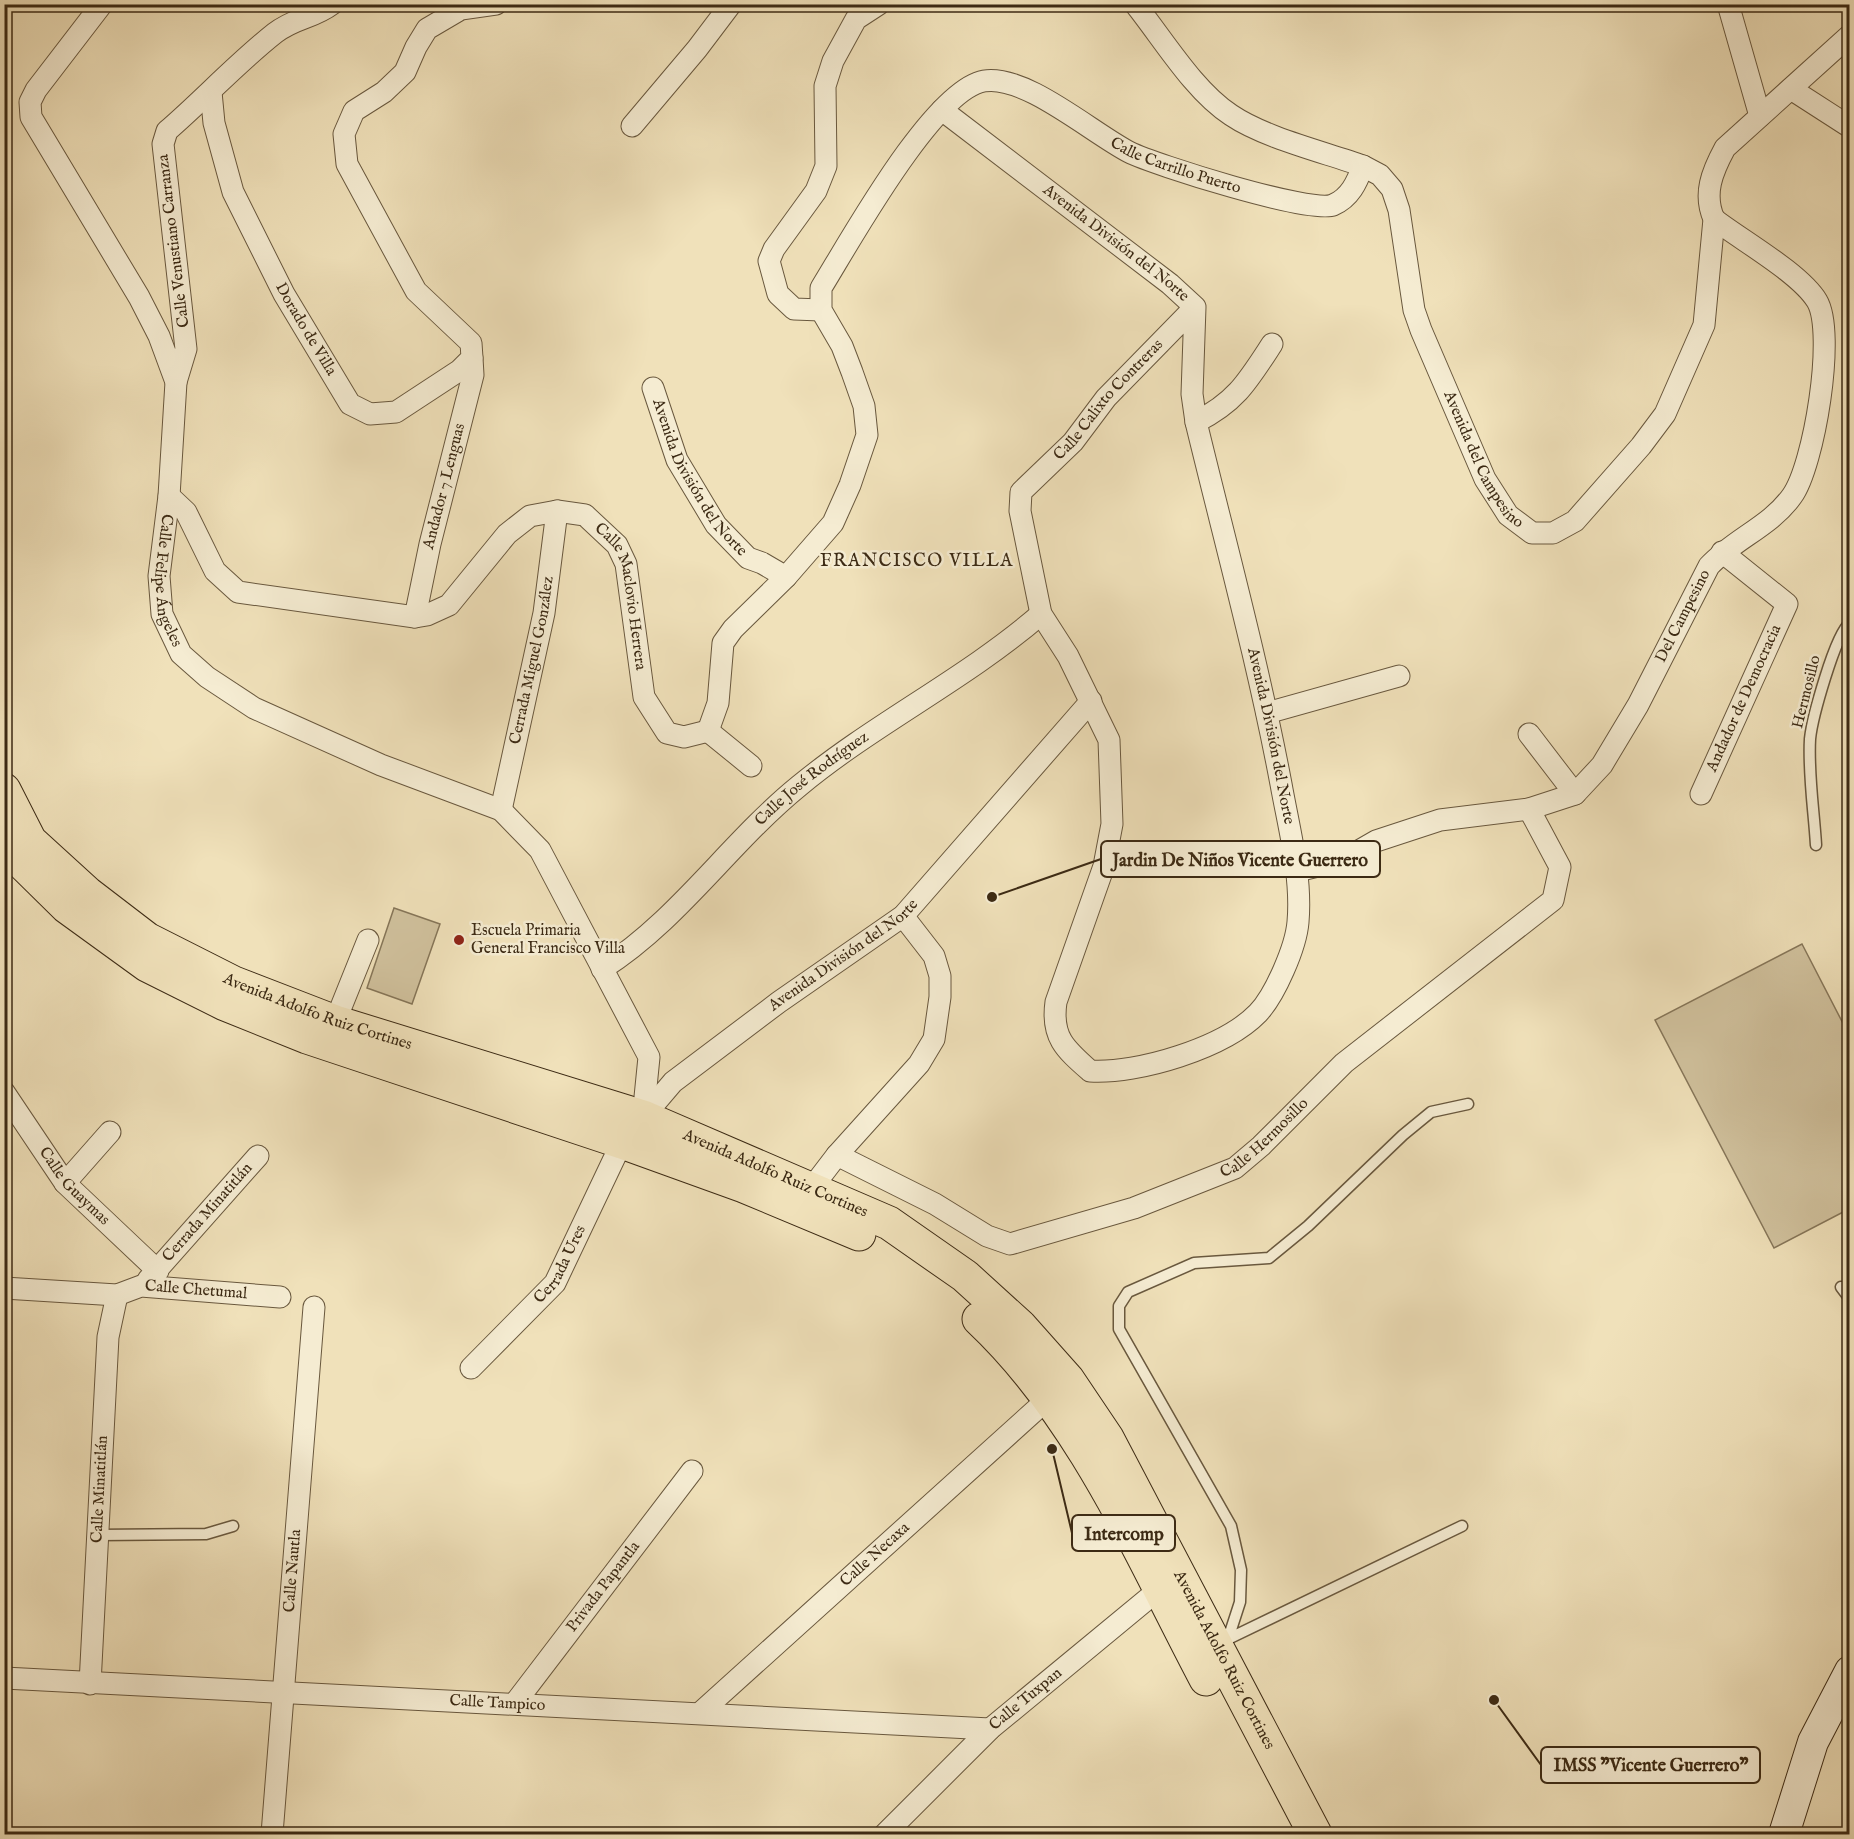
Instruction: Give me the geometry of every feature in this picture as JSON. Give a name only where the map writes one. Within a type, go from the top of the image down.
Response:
[{"type":"main road","name":"Avenida Adolfo Ruiz Cortines","points":[[4,790],[30,841],[87,893],[147,939],[234,983],[335,1022],[643,1117],[748,1175],[879,1242],[951,1293],[1005,1344],[1050,1397],[1097,1473],[1212,1647],[1315,1834]]},
{"type":"main road","name":"Avenida Adolfo Ruiz Cortines","points":[[4,844],[67,906],[129,952],[147,965],[225,1004],[307,1037],[622,1142],[811,1189],[889,1223],[965,1276],[1020,1326],[1068,1380],[1107,1438],[1168,1582]]},
{"type":"main road","name":"Avenida Adolfo Ruiz Cortines","points":[[1212,1647],[1289,1834]]},
{"type":"street","name":"Calle Felipe Ángeles","points":[[102,4],[36,90],[30,102],[31,117],[139,297],[159,336],[177,382],[169,496],[159,576],[162,614],[181,654],[207,678],[254,708],[381,765],[501,810],[540,850],[649,1057],[643,1117]]},
{"type":"street","name":"Calle Venustiano Carranza","points":[[177,382],[186,348],[162,144],[167,130],[275,33],[297,18],[315,16],[333,4]]},
{"type":"street","points":[[472,358],[471,343],[462,332],[437,313],[416,291],[348,164],[344,134],[354,111],[384,92],[405,72],[416,47],[428,29],[461,9],[496,4]]},
{"type":"street","points":[[632,126],[697,49],[731,4]]},
{"type":"street","points":[[821,310],[794,309],[778,294],[769,261],[774,249],[816,191],[825,166],[825,86],[832,61],[856,19],[879,4]]},
{"type":"street","name":"Avenida del Campesino","points":[[1136,4],[1204,92],[1230,115],[1253,127],[1363,166],[1380,175],[1392,189],[1399,210],[1414,310],[1485,479],[1508,515],[1532,533],[1553,533],[1575,521],[1641,446],[1665,414],[1682,380],[1704,325],[1714,219],[1708,205],[1708,192],[1714,167],[1725,148],[1850,35]]},
{"type":"street","points":[[1728,4],[1760,116]]},
{"type":"street","name":"Calle Carrillo Puerto","points":[[942,110],[968,88],[984,81],[1005,82],[1026,89],[1130,153],[1219,182],[1314,207],[1333,205],[1348,195],[1363,166]]},
{"type":"street","points":[[1791,89],[1850,127]]},
{"type":"street","name":"Dorado de Villa","points":[[212,92],[214,123],[233,192],[284,294],[338,389],[350,404],[370,414],[396,412],[460,370],[472,358]]},
{"type":"street","points":[[751,766],[708,730],[718,703],[723,643],[733,629],[786,577],[834,523],[867,435],[864,406],[852,372],[842,346],[821,310],[821,288],[915,139],[942,110]]},
{"type":"street","name":"Avenida División del Norte","points":[[622,1142],[673,1082],[779,1002],[903,916],[1091,701],[1109,740],[1112,824],[1104,866],[1056,1002],[1053,1021],[1059,1040],[1090,1071],[1110,1072],[1179,1056],[1223,1038],[1257,1014],[1268,1000],[1278,980],[1298,924],[1297,871],[1268,713],[1196,422],[1192,394],[1195,307],[1170,284],[942,110]]},
{"type":"street","name":"Del Campesino","points":[[1297,871],[1343,860],[1376,841],[1440,820],[1529,809],[1575,794],[1602,765],[1632,715],[1709,566],[1722,552],[1776,515],[1793,494],[1804,472],[1814,436],[1825,324],[1817,302],[1803,284],[1714,219]]},
{"type":"street","name":"Calle Calixto Contreras","points":[[1041,614],[1020,510],[1021,492],[1073,442],[1106,398],[1195,307]]},
{"type":"street","points":[[1196,422],[1221,410],[1239,392],[1272,344]]},
{"type":"street","name":"Andador 7 Lenguas","points":[[415,617],[430,544],[473,375],[472,358]]},
{"type":"street","name":"Avenida División del Norte","points":[[653,388],[677,460],[716,525],[748,558],[786,577]]},
{"type":"street","name":"Calle Maclovio Herrera","points":[[169,496],[186,512],[215,571],[238,592],[415,617],[449,605],[507,534],[530,516],[557,511],[585,515],[617,545],[626,564],[644,698],[667,733],[684,737],[708,730]]},
{"type":"street","name":"Cerrada Miguel González","points":[[501,810],[544,613],[557,511]]},
{"type":"street","name":"Andador de Democracia","points":[[1701,794],[1787,604],[1722,552]]},
{"type":"street","points":[[1041,614],[1068,656],[1091,701]]},
{"type":"street","name":"Calle José Rodríguez","points":[[602,969],[643,941],[773,807],[830,760],[1006,645],[1041,614]]},
{"type":"street","points":[[1268,713],[1399,676]]},
{"type":"street","points":[[1529,734],[1575,794]]},
{"type":"street","name":"Calle Hermosillo","points":[[837,1155],[935,1204],[987,1236],[1011,1244],[1134,1208],[1235,1168],[1261,1146],[1344,1063],[1553,900],[1560,867],[1529,809]]},
{"type":"street","points":[[811,1189],[837,1155],[919,1064],[934,1040],[940,996],[940,976],[934,956],[903,916]]},
{"type":"street","points":[[335,1022],[368,939]]},
{"type":"street","name":"Calle Guaymas","points":[[4,1092],[65,1183],[158,1271]]},
{"type":"street","points":[[65,1183],[110,1132]]},
{"type":"street","name":"Cerrada Ures","points":[[471,1368],[555,1283],[622,1142]]},
{"type":"street","name":"Cerrada Minatitlán","points":[[158,1271],[258,1156]]},
{"type":"street","points":[[141,1286],[158,1271]]},
{"type":"street","name":"Calle Chetumal","points":[[4,1288],[117,1295],[141,1286],[280,1297]]},
{"type":"street","name":"Calle Minatitlán","points":[[90,1684],[108,1337],[117,1295]]},
{"type":"street","name":"Calle Nautla","points":[[273,1834],[314,1307]]},
{"type":"street","name":"Calle Necaxa","points":[[700,1713],[1050,1397]]},
{"type":"street","name":"Privada Papantla","points":[[515,1703],[692,1471]]},
{"type":"street","name":"Calle Tuxpan","points":[[885,1834],[990,1729],[1168,1582]]},
{"type":"street","points":[[1784,1834],[1814,1742],[1850,1671]]},
{"type":"street","name":"Calle Tampico","points":[[4,1678],[90,1684],[284,1690],[990,1729]]},
{"type":"lane","name":"Hermosillo","points":[[1816,845],[1810,739],[1835,644],[1844,627],[1850,623]]},
{"type":"lane","points":[[1212,1647],[1240,1602],[1241,1569],[1231,1526],[1119,1329],[1119,1306],[1128,1292],[1194,1263],[1269,1258],[1308,1226],[1403,1135],[1431,1112],[1468,1104]]},
{"type":"lane","points":[[1841,1287],[1850,1299]]},
{"type":"lane","points":[[98,1535],[197,1534],[233,1526]]},
{"type":"lane","points":[[1212,1647],[1462,1526]]},
{"type":"shaded area","points":[[394,908],[440,924],[412,1004],[367,988]]},
{"type":"shaded area","points":[[1802,944],[1849,1035],[1849,1209],[1774,1248],[1655,1020]]},
{"type":"place","name":"Jardin De Niños Vicente Guerrero","points":[[992,897]]},
{"type":"place","name":"Escuela Primaria General Francisco Villa","points":[[459,940]]},
{"type":"place","name":"Intercomp","points":[[1052,1449]]},
{"type":"place","name":"IMSS \"Vicente Guerrero\"","points":[[1494,1700]]},
{"type":"district","name":"FRANCISCO VILLA","points":[[917,561]]}]
